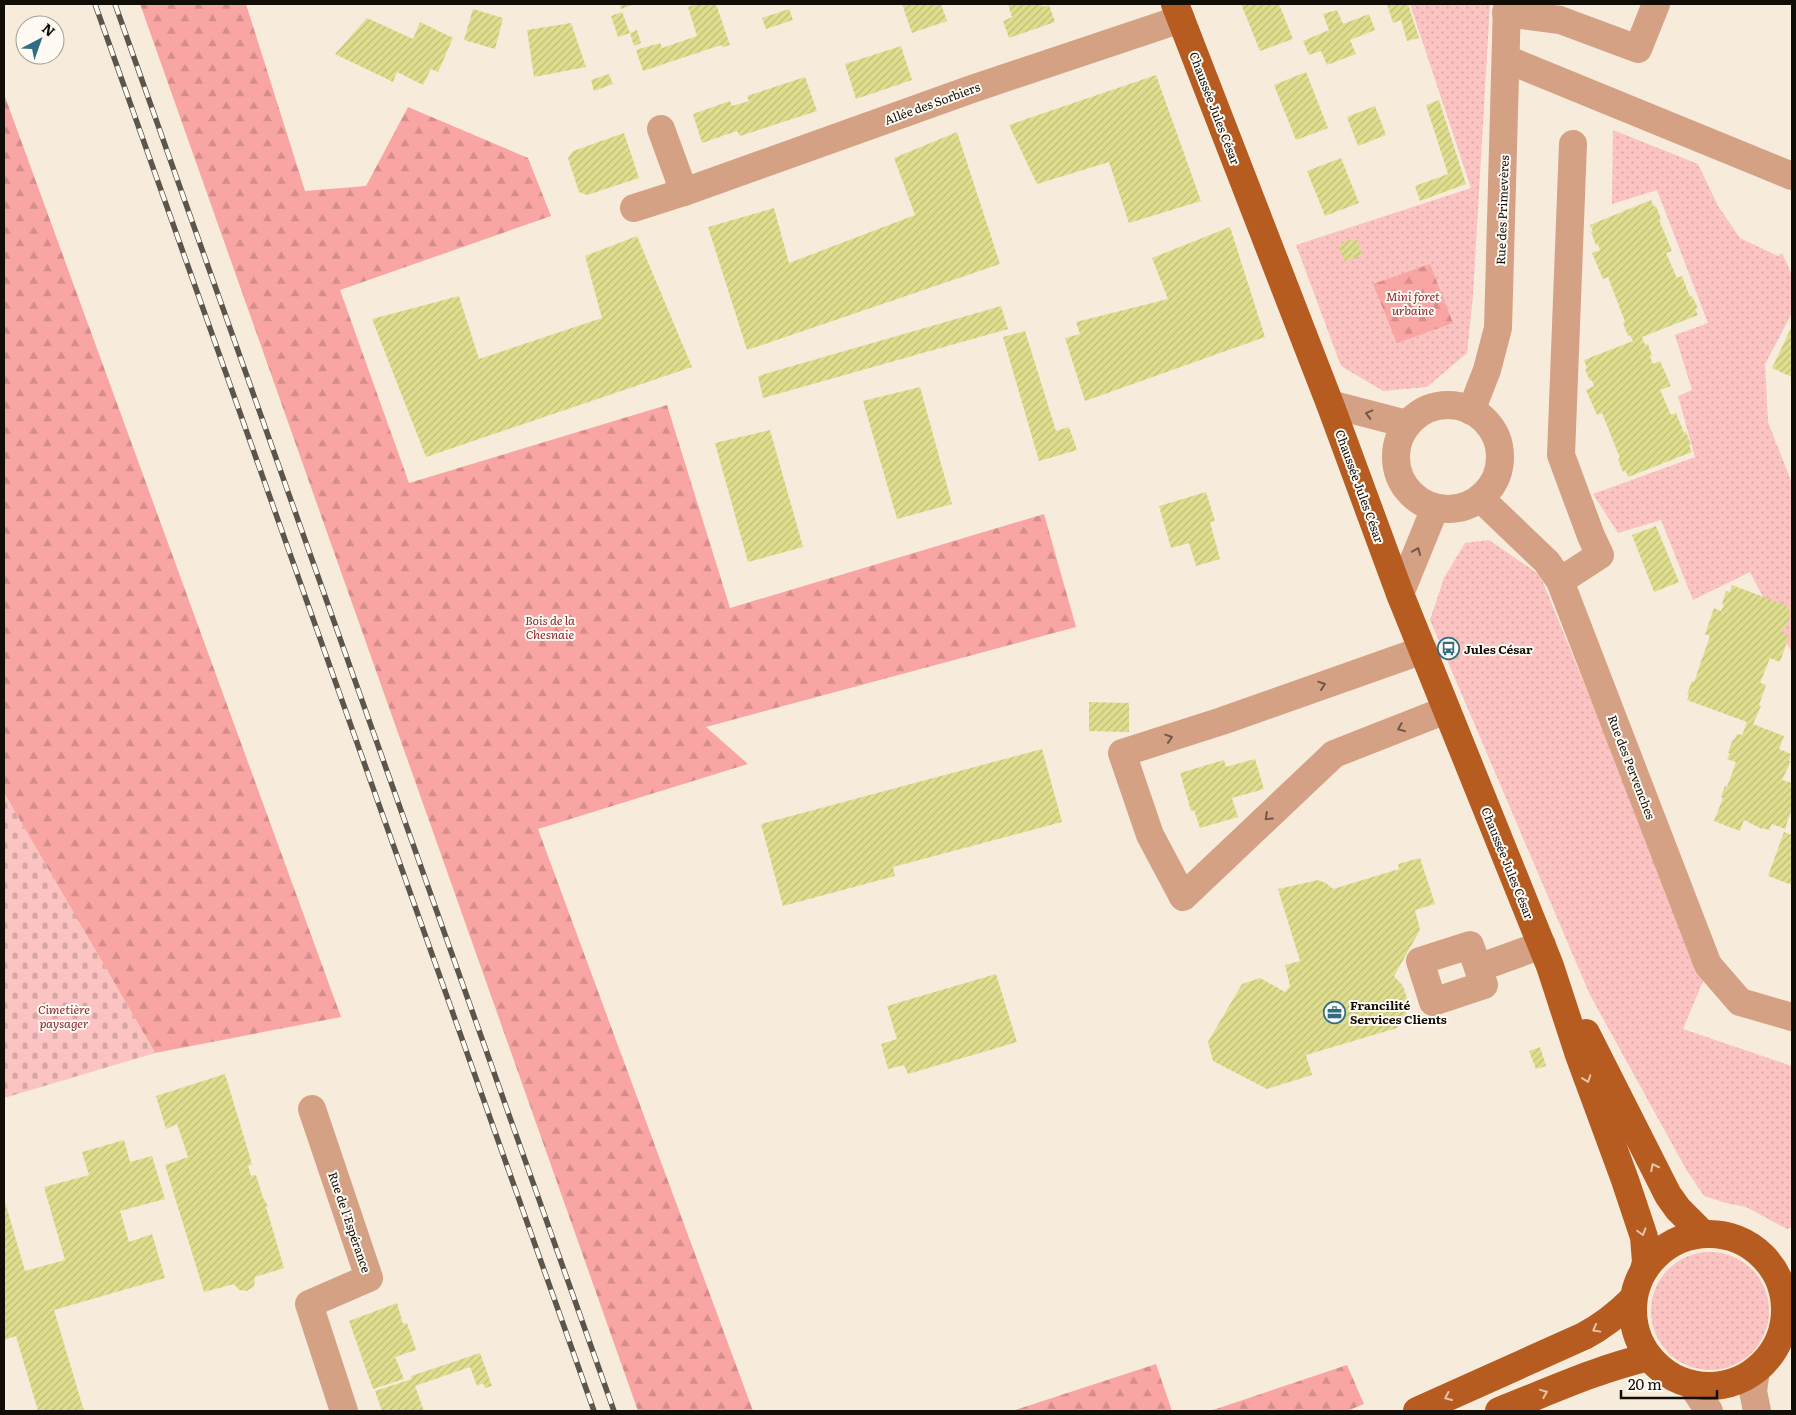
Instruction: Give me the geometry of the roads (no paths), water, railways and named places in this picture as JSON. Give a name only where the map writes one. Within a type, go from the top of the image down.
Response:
[{"type":"main road","name":"Chaussée Jules César","points":[[1178,12],[1330,404],[1400,594],[1546,955],[1581,1062],[1644,1237],[1646,1262],[1644,1270]]},
{"type":"main road","name":"Chaussée Jules César","points":[[1546,955],[1668,1195],[1678,1209],[1703,1234]]},
{"type":"main road","points":[[1703,1234],[1720,1235],[1737,1240],[1752,1248],[1766,1259],[1776,1275],[1782,1292],[1788,1324],[1768,1358],[1756,1370],[1727,1384],[1712,1386],[1691,1384],[1670,1376],[1649,1357],[1635,1330],[1633,1299],[1644,1270],[1656,1254],[1678,1240],[1703,1234]]},
{"type":"main road","points":[[1766,1259],[1792,1261]]},
{"type":"main road","points":[[1416,1411],[1584,1336],[1608,1322],[1633,1299]]},
{"type":"main road","points":[[1499,1411],[1627,1362],[1649,1357]]},
{"type":"street","points":[[1507,8],[1560,20],[1638,50],[1656,4]]},
{"type":"street","name":"Rue des Primevères","points":[[1471,411],[1487,370],[1498,328],[1507,8]]},
{"type":"street","name":"Allée des Sorbiers","points":[[634,208],[684,192],[972,89],[1178,12]]},
{"type":"street","points":[[1506,59],[1792,176]]},
{"type":"street","points":[[661,129],[684,192]]},
{"type":"street","points":[[1560,581],[1600,555],[1561,456],[1572,144]]},
{"type":"street","points":[[1330,404],[1407,424]]},
{"type":"street","points":[[1444,406],[1458,406],[1471,411],[1483,420],[1492,431],[1498,445],[1499,460],[1497,474],[1490,487],[1480,498],[1458,508],[1435,508],[1419,501],[1406,489],[1398,474],[1396,457],[1398,440],[1407,424],[1424,412],[1444,406]]},
{"type":"street","name":"Rue des Pervenches","points":[[1480,498],[1547,562],[1560,581],[1708,964],[1740,1002],[1792,1018]]},
{"type":"street","points":[[1400,594],[1435,508]]},
{"type":"street","points":[[1422,650],[1222,721],[1122,753],[1150,835],[1183,897],[1334,754],[1446,710]]},
{"type":"street","points":[[1478,968],[1546,955]]},
{"type":"street","name":"Rue de l'Espérance","points":[[312,1109],[369,1278],[309,1304],[344,1411]]},
{"type":"street","points":[[1756,1370],[1753,1390],[1757,1411]]},
{"type":"street","points":[[1691,1384],[1709,1411]]},
{"type":"railway","points":[[95,4],[594,1411]]},
{"type":"railway","points":[[115,4],[614,1411]]},
{"type":"place","name":"Jules César","points":[[1448,649]]},
{"type":"place","name":"Francilité Services Clients","points":[[1334,1012]]},
{"type":"park label","name":"Mini foret urbaine","points":[[1413,303]]},
{"type":"park label","name":"Bois de la Chesnaie","points":[[550,627]]},
{"type":"park label","name":"Cimetière paysager","points":[[64,1016]]}]
